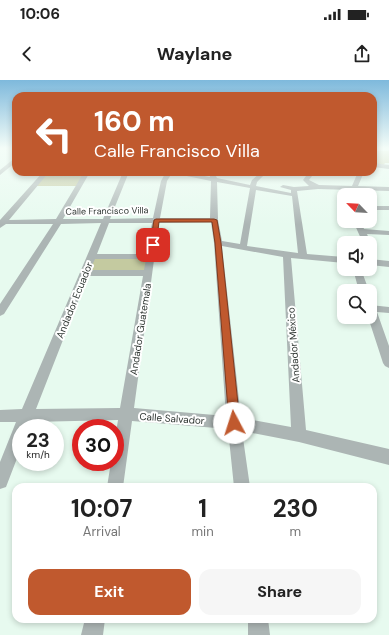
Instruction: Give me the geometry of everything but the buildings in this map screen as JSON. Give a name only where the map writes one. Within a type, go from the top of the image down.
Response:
[{"type":"street","points":[[1,224],[43,176]]},
{"type":"street","points":[[0,312],[58,222],[85,176]]},
{"type":"street","name":"Andador Ecuador","points":[[25,419],[124,176]]},
{"type":"street","name":"Andador Guatemala","points":[[116,483],[156,220],[164,181],[167,176]]},
{"type":"street","points":[[212,176],[214,220],[218,243],[234,423],[242,483]]},
{"type":"street","points":[[217,176],[294,192],[318,187],[389,189]]},
{"type":"street","points":[[220,176],[253,184]]},
{"type":"street","points":[[243,248],[253,184],[260,176]]},
{"type":"street","points":[[309,176],[306,180],[312,185],[318,187]]},
{"type":"street","points":[[355,187],[359,176]]},
{"type":"street","points":[[380,189],[386,198]]},
{"type":"street","points":[[294,192],[303,257]]},
{"type":"street","points":[[377,208],[389,208]]},
{"type":"street","name":"Calle Francisco Villa","points":[[1,224],[214,220]]},
{"type":"street","points":[[360,228],[364,236]]},
{"type":"street","points":[[362,231],[389,233]]},
{"type":"street","points":[[218,243],[287,256],[337,259]]},
{"type":"street","points":[[92,256],[151,257]]},
{"type":"street","name":"Andador México","points":[[287,256],[299,435]]},
{"type":"street","points":[[377,262],[389,264]]},
{"type":"street","points":[[85,273],[148,273]]},
{"type":"street","points":[[377,309],[389,310]]},
{"type":"street","points":[[376,324],[389,363]]},
{"type":"street","name":"Calle Salvador","points":[[64,420],[126,414],[234,423],[299,435],[389,457]]},
{"type":"street","name":"Calle Salvador","points":[[0,416],[12,420]]},
{"type":"street","name":"Andador Ecuador","points":[[0,481],[12,451]]},
{"type":"street","points":[[92,635],[94,623]]},
{"type":"street","points":[[258,623],[260,635]]},
{"type":"green space","points":[[42,176],[84,176],[78,186],[34,186]]},
{"type":"green space","points":[[92,256],[151,257],[148,273],[85,273]]},
{"type":"route","points":[[153,245],[156,220],[214,220],[218,243],[234,423]]}]
